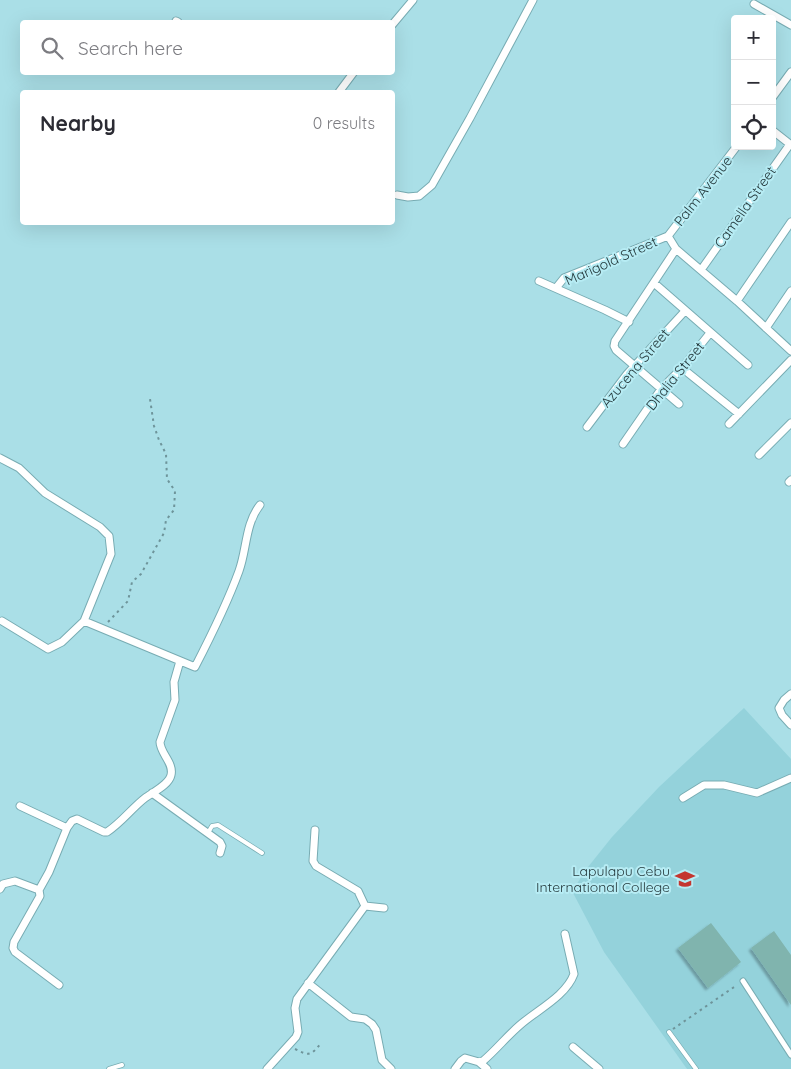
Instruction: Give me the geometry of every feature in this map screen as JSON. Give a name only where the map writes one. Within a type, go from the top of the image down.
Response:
[{"type":"street","points":[[395,21],[413,0]]},
{"type":"street","points":[[397,195],[418,196],[432,185],[470,118],[532,0]]},
{"type":"street","points":[[754,4],[791,25]]},
{"type":"street","points":[[776,93],[791,72]]},
{"type":"street","points":[[340,90],[352,75]]},
{"type":"street","points":[[776,133],[790,144]]},
{"type":"street","name":"Camella Street","points":[[701,270],[790,144]]},
{"type":"street","name":"Palm Avenue","points":[[668,236],[734,150]]},
{"type":"street","points":[[737,301],[791,222]]},
{"type":"street","points":[[668,236],[676,249],[737,301],[791,351]]},
{"type":"street","name":"Marigold Street","points":[[556,288],[564,278],[668,236]]},
{"type":"street","points":[[676,249],[615,341],[614,346],[616,350],[679,404]]},
{"type":"street","points":[[539,281],[629,322]]},
{"type":"street","points":[[654,283],[748,365]]},
{"type":"street","points":[[766,328],[791,291]]},
{"type":"street","name":"Azucena Street","points":[[587,427],[634,366],[685,311]]},
{"type":"street","name":"Dhalia Street","points":[[623,444],[661,389],[682,368],[710,333]]},
{"type":"street","points":[[729,424],[791,360]]},
{"type":"street","points":[[682,368],[739,414]]},
{"type":"street","points":[[759,455],[791,423]]},
{"type":"street","points":[[0,458],[19,468],[45,493],[100,527],[109,536],[111,543],[111,554],[84,620],[62,642],[48,649],[2,621]]},
{"type":"street","points":[[84,620],[195,667],[240,570],[250,524],[260,505]]},
{"type":"street","points":[[60,985],[15,952],[13,948],[14,942],[40,896],[39,890],[72,821],[77,819],[107,832],[171,776],[169,764],[161,749],[160,742],[175,700],[174,682],[180,661]]},
{"type":"street","points":[[791,694],[779,708],[782,715],[791,725]]},
{"type":"street","points":[[683,798],[704,786],[724,785],[757,793],[791,778]]},
{"type":"street","points":[[152,794],[220,842],[222,846],[220,853]]},
{"type":"street","points":[[20,806],[67,828]]},
{"type":"street","points":[[316,830],[313,861],[316,866],[358,891],[365,906]]},
{"type":"street","points":[[0,889],[3,884],[15,881],[39,890]]},
{"type":"street","points":[[365,906],[384,908]]},
{"type":"street","points":[[268,1069],[298,1032],[295,1003],[365,906]]},
{"type":"street","points":[[479,1062],[486,1058],[521,1024],[544,1008],[572,980],[573,968],[565,934]]},
{"type":"street","points":[[743,981],[791,1055]]},
{"type":"street","points":[[308,983],[352,1018],[359,1018],[372,1024],[376,1030],[382,1060],[391,1069]]},
{"type":"street","points":[[573,1046],[599,1069]]},
{"type":"street","points":[[455,1069],[460,1061],[465,1058],[479,1062],[487,1069]]},
{"type":"lane","points":[[208,833],[212,826],[218,825],[262,853]]},
{"type":"lane","points":[[669,1032],[696,1069]]},
{"type":"lane","points":[[109,1069],[122,1065]]},
{"type":"path","points":[[103,628],[128,601],[132,582],[141,574],[164,533],[166,520],[174,510],[175,491],[167,478],[166,454],[158,440],[150,399]]},
{"type":"path","points":[[669,1032],[743,981]]},
{"type":"path","points":[[289,1045],[306,1055],[315,1052],[321,1043]]},
{"type":"shaded area","name":"Lapulapu Cebu International College","points":[[744,708],[791,759],[791,1069],[687,1069],[604,952],[572,891],[612,837],[659,787]]},
{"type":"building","points":[[711,923],[741,962],[708,988],[678,948]]},
{"type":"building","points":[[774,931],[791,955],[791,1005],[751,948]]},
{"type":"place","name":"Lapulapu Cebu International College","points":[[685,879]]}]
